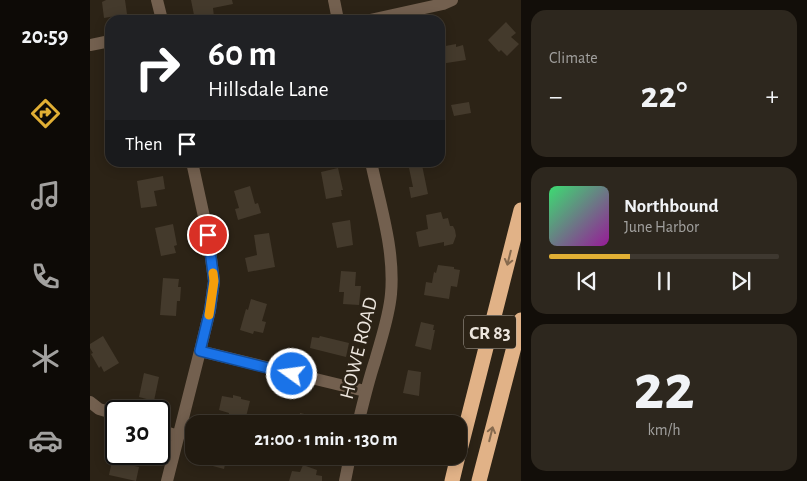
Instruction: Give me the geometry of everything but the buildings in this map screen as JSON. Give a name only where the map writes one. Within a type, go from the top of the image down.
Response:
[{"type":"highway","name":"CR 83","points":[[467,420],[521,210]]},
{"type":"highway","name":"CR 83","points":[[480,481],[521,320]]},
{"type":"highway","name":"CR 83","points":[[452,481],[456,465]]},
{"type":"street","points":[[157,0],[161,15]]},
{"type":"street","points":[[334,0],[337,15]]},
{"type":"street","points":[[393,15],[443,4],[452,0]]},
{"type":"street","points":[[90,45],[105,42]]},
{"type":"street","points":[[167,481],[210,310],[214,281],[208,235],[193,167]]},
{"type":"street","name":"HOWE ROAD","points":[[360,415],[387,320],[391,294],[391,263],[387,234],[372,167]]},
{"type":"street","points":[[200,351],[365,392]]},
{"type":"street","points":[[90,402],[99,410],[105,411]]},
{"type":"street","points":[[170,433],[178,436]]},
{"type":"street","points":[[345,481],[348,465]]},
{"type":"slow traffic","points":[[209,315],[214,281],[213,273]]},
{"type":"route","points":[[208,235],[214,281],[210,310],[200,351],[292,374]]}]
